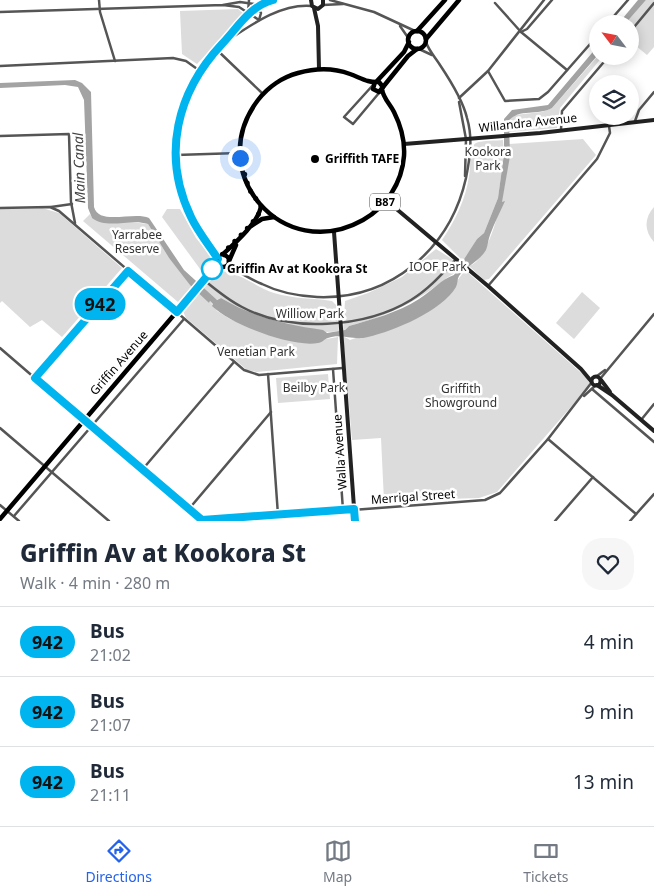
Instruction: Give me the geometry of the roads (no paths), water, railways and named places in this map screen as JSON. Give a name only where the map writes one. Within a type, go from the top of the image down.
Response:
[{"type":"main road","points":[[382,89],[416,31],[444,0],[452,7]]},
{"type":"main road","points":[[375,83],[418,49],[459,0]]},
{"type":"main road","points":[[416,31],[422,33],[426,40]]},
{"type":"main road","points":[[409,40],[418,49]]},
{"type":"main road","name":"B87","points":[[319,70],[344,72],[380,83],[399,124],[404,144],[397,184],[387,201],[368,217],[334,232],[305,231],[274,217],[261,206],[246,183],[240,153],[245,123],[263,94],[292,75],[319,70]]},
{"type":"main road","name":"B87","points":[[375,83],[374,92],[382,89]]},
{"type":"main road","name":"Griffin Avenue","points":[[0,519],[195,291],[219,258],[248,229],[258,215],[261,206]]},
{"type":"main road","name":"Griffin Avenue","points":[[248,229],[262,219],[274,217]]},
{"type":"main road","name":"Griffin Avenue","points":[[208,275],[223,267],[229,261],[243,234]]},
{"type":"main road","points":[[223,267],[219,258],[227,257],[229,261]]},
{"type":"street","points":[[99,0],[115,62]]},
{"type":"street","points":[[219,258],[195,224],[185,202],[179,182],[176,155],[177,133],[182,110],[200,71],[248,14],[257,7],[274,0]]},
{"type":"street","points":[[312,0],[318,26]]},
{"type":"street","points":[[319,70],[318,26],[323,0]]},
{"type":"street","points":[[330,0],[374,12],[398,25],[416,31]]},
{"type":"street","points":[[521,32],[522,26],[544,0]]},
{"type":"street","points":[[459,98],[488,71],[521,32],[528,29],[552,0]]},
{"type":"street","points":[[615,15],[628,0]]},
{"type":"street","points":[[222,5],[248,1],[257,7],[260,13],[259,20]]},
{"type":"street","points":[[248,1],[248,14]]},
{"type":"street","points":[[495,3],[521,32],[568,70]]},
{"type":"street","points":[[639,21],[654,3]]},
{"type":"street","points":[[223,43],[259,20],[292,9],[344,4]]},
{"type":"street","points":[[0,12],[222,5],[239,7],[259,20]]},
{"type":"street","points":[[398,25],[409,40]]},
{"type":"street","points":[[223,267],[262,284],[295,295],[338,297],[363,291],[394,279],[414,266],[437,243],[452,218],[464,188],[468,139],[459,98],[433,56],[426,40]]},
{"type":"street","points":[[488,71],[501,97],[505,101],[512,102],[543,97],[589,46]]},
{"type":"street","points":[[418,49],[433,56]]},
{"type":"street","points":[[217,50],[263,94]]},
{"type":"street","points":[[0,66],[179,58],[200,71]]},
{"type":"street","points":[[561,130],[562,111],[601,65]]},
{"type":"street","points":[[375,83],[344,117],[353,124],[382,89]]},
{"type":"street","points":[[639,110],[654,92]]},
{"type":"street","name":"Willandra Avenue","points":[[639,121],[654,120]]},
{"type":"street","points":[[488,286],[597,159],[610,133],[610,125]]},
{"type":"street","name":"Willandra Avenue","points":[[404,144],[512,136],[610,125]]},
{"type":"street","points":[[0,136],[69,134],[72,204],[75,223]]},
{"type":"street","points":[[176,155],[240,153]]},
{"type":"street","points":[[387,201],[488,286],[581,369],[595,386],[654,442]]},
{"type":"street","points":[[0,208],[50,207],[72,204]]},
{"type":"street","points":[[50,207],[75,223],[234,362],[252,374],[344,368]]},
{"type":"street","name":"Walla Avenue","points":[[334,232],[354,521]]},
{"type":"street","points":[[202,282],[243,308],[270,317],[307,324],[340,322],[381,315],[412,300],[435,282],[456,259]]},
{"type":"street","points":[[229,261],[245,275]]},
{"type":"street","points":[[35,378],[128,271]]},
{"type":"street","points":[[595,386],[608,367],[654,314]]},
{"type":"street","name":"Griffin Avenue","points":[[14,516],[92,428],[184,319]]},
{"type":"street","name":"Merrigal Street","points":[[0,348],[201,520],[493,498],[500,493],[548,439],[592,382]]},
{"type":"street","points":[[142,470],[234,362]]},
{"type":"street","name":"Walla Avenue","points":[[332,369],[343,510]]},
{"type":"street","points":[[581,369],[599,378],[612,395],[654,431]]},
{"type":"street","points":[[268,374],[278,514]]},
{"type":"street","points":[[592,382],[593,378],[599,378]]},
{"type":"street","points":[[595,386],[612,395]]},
{"type":"street","name":"Merrigal Street","points":[[578,402],[595,386]]},
{"type":"street","points":[[641,420],[654,404]]},
{"type":"street","points":[[188,510],[271,412]]},
{"type":"street","points":[[0,428],[109,521]]},
{"type":"street","points":[[548,439],[636,514]]},
{"type":"street","points":[[555,521],[592,477]]},
{"type":"street","points":[[630,521],[653,497]]},
{"type":"street","points":[[0,505],[20,521]]},
{"type":"place","name":"Griffith TAFE","points":[[315,159]]},
{"type":"place","name":"Griffin Av at Kookora St","points":[[212,269]]},
{"type":"park label","name":"Kookora Park","points":[[488,159]]},
{"type":"park label","name":"Yarrabee Reserve","points":[[137,242]]},
{"type":"park label","name":"IOOF Park","points":[[438,267]]},
{"type":"park label","name":"Williow Park","points":[[310,314]]},
{"type":"park label","name":"Venetian Park","points":[[256,352]]},
{"type":"park label","name":"Beilby Park","points":[[314,388]]},
{"type":"park label","name":"Griffith Showground","points":[[461,396]]},
{"type":"water label","name":"Main Canal","points":[[79,168]]}]
